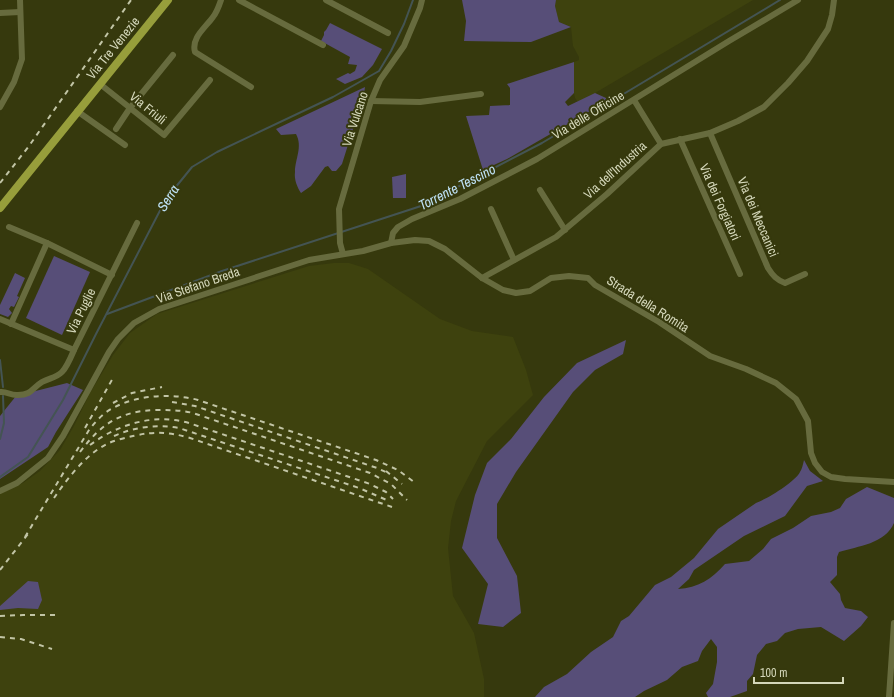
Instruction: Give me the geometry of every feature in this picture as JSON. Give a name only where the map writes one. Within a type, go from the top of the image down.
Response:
[{"type":"main road","name":"Via Tre Venezie","points":[[0,208],[168,0]]},
{"type":"street","points":[[0,107],[14,82],[22,59],[20,0]]},
{"type":"street","points":[[221,0],[214,16],[196,38],[194,46],[195,52],[251,87]]},
{"type":"street","points":[[239,0],[323,45]]},
{"type":"street","points":[[326,0],[388,33]]},
{"type":"street","name":"Via Vulcano","points":[[343,254],[340,243],[339,210],[371,101],[380,80],[404,46],[422,0]]},
{"type":"street","name":"Via delle Officine","points":[[391,243],[393,233],[398,227],[412,218],[460,199],[537,159],[716,48],[798,0]]},
{"type":"street","name":"Via dell'Industria","points":[[482,278],[556,237],[607,194],[661,144],[710,133],[738,121],[764,107],[807,61],[828,29],[834,0]]},
{"type":"street","points":[[0,13],[20,12]]},
{"type":"street","points":[[116,129],[130,108],[173,55]]},
{"type":"street","name":"Via Friuli","points":[[100,84],[164,135],[210,80]]},
{"type":"street","points":[[371,101],[420,102],[481,94]]},
{"type":"street","points":[[634,100],[661,144]]},
{"type":"street","points":[[77,111],[125,145]]},
{"type":"street","name":"Via dei Meccanici","points":[[710,133],[768,268],[772,274],[778,280],[785,283],[805,274]]},
{"type":"street","name":"Via dei Forgiatori","points":[[680,140],[740,274]]},
{"type":"street","points":[[540,190],[565,230]]},
{"type":"street","points":[[491,209],[514,260]]},
{"type":"street","name":"Via Puglie","points":[[0,319],[74,350],[137,223]]},
{"type":"street","points":[[9,228],[46,243],[112,274]]},
{"type":"street","name":"Strada della Romita","points":[[343,254],[363,251],[391,243],[415,240],[429,242],[445,249],[482,278],[503,290],[516,293],[530,291],[551,278],[569,276],[588,278],[595,284],[660,322],[710,356],[746,369],[776,383],[796,399],[808,421],[811,453],[814,463],[822,472],[831,477],[892,484]]},
{"type":"street","points":[[11,324],[46,243]]},
{"type":"street","name":"Via Stefano Breda","points":[[0,491],[34,471],[48,458],[63,436],[109,352],[118,339],[134,323],[159,309],[309,260],[343,254]]},
{"type":"street","points":[[0,392],[4,391],[12,396],[16,396],[33,391],[43,382],[55,377],[63,371],[74,350]]},
{"type":"street","points":[[889,697],[894,623]]},
{"type":"shaded area","points":[[462,0],[556,0],[555,6],[559,22],[571,27],[531,42],[464,41],[466,21]]},
{"type":"shaded area","points":[[556,0],[753,0],[578,102],[574,93],[574,62],[579,60],[579,57],[573,46],[571,27],[559,22],[555,6]]},
{"type":"shaded area","points":[[330,23],[382,49],[373,65],[362,77],[345,84],[336,79],[355,71],[357,65],[348,64],[350,57],[321,41],[324,32]]},
{"type":"shaded area","points":[[574,62],[574,93],[565,102],[568,106],[595,93],[606,98],[606,102],[507,159],[483,170],[466,116],[489,115],[490,106],[510,105],[510,88],[507,84]]},
{"type":"shaded area","points":[[365,87],[342,164],[336,171],[332,171],[328,166],[325,167],[311,186],[301,193],[297,186],[295,177],[295,167],[299,148],[298,139],[296,134],[281,135],[276,129]]},
{"type":"shaded area","points":[[406,174],[406,198],[393,198],[392,177]]},
{"type":"shaded area","points":[[54,256],[90,272],[62,335],[26,318]]},
{"type":"shaded area","points":[[349,263],[368,269],[440,319],[472,331],[513,337],[526,370],[533,395],[487,441],[456,501],[451,521],[448,548],[453,596],[474,633],[484,679],[484,697],[0,697],[0,494],[23,483],[40,471],[60,450],[74,426],[90,393],[113,355],[130,333],[157,314],[309,266]]},
{"type":"shaded area","points":[[15,273],[25,278],[14,307],[11,306],[9,309],[12,313],[8,317],[0,314],[0,305]]},
{"type":"shaded area","points":[[626,340],[623,354],[595,370],[573,392],[516,472],[497,504],[497,538],[517,576],[521,613],[503,627],[478,624],[488,584],[462,548],[475,495],[487,463],[511,439],[544,397],[577,363]]},
{"type":"shaded area","points":[[67,383],[83,390],[48,447],[0,479],[0,416],[16,396]]},
{"type":"shaded area","points":[[804,460],[810,471],[823,481],[807,486],[785,516],[744,536],[694,570],[689,579],[678,589],[692,587],[704,582],[725,564],[749,561],[763,549],[771,539],[793,528],[811,516],[831,512],[840,508],[846,499],[867,487],[894,498],[894,523],[890,530],[878,540],[839,552],[837,557],[837,575],[830,582],[840,594],[845,608],[861,611],[868,617],[861,626],[844,641],[821,627],[798,629],[785,633],[777,641],[766,644],[757,655],[753,674],[747,681],[747,691],[730,697],[708,697],[706,693],[713,684],[717,662],[717,647],[711,639],[702,651],[698,661],[682,667],[667,680],[635,697],[535,697],[544,687],[567,674],[591,652],[613,637],[621,621],[629,616],[655,585],[671,577],[694,558],[718,529],[793,480],[801,471]]},
{"type":"shaded area","points":[[28,581],[38,582],[42,600],[38,609],[18,608],[0,610],[0,606]]},
{"type":"waterway","name":"Serra","points":[[0,477],[28,457],[63,400],[166,199],[192,167],[217,152],[333,97],[379,71],[391,51],[404,24],[413,0]]},
{"type":"waterway","name":"Torrente Tescino","points":[[107,314],[222,271],[421,206],[542,143],[780,0]]},
{"type":"waterway","points":[[0,360],[3,387]]},
{"type":"waterway","points":[[0,439],[4,423],[3,396]]},
{"type":"railway","points":[[0,183],[29,146],[131,0]]},
{"type":"railway","points":[[85,428],[113,378]]},
{"type":"railway","points":[[113,403],[132,393],[162,387]]},
{"type":"railway","points":[[25,537],[94,423],[111,409],[124,403],[155,396],[177,396],[198,400],[376,460],[398,470],[414,482]]},
{"type":"railway","points":[[172,402],[195,406],[377,468],[390,474]]},
{"type":"railway","points":[[80,452],[104,427],[122,416],[143,411],[184,411],[370,473],[391,484],[407,500]]},
{"type":"railway","points":[[90,445],[112,431],[137,422],[163,419],[176,420],[189,423],[370,484],[386,492],[393,499]]},
{"type":"railway","points":[[114,436],[130,430],[154,426],[179,428],[359,488],[389,501]]},
{"type":"railway","points":[[54,498],[84,460],[99,448],[117,440],[141,434],[162,433],[175,434],[190,438],[392,507]]},
{"type":"railway","points":[[386,471],[402,484]]},
{"type":"railway","points":[[0,570],[28,534]]},
{"type":"railway","points":[[0,616],[56,615]]},
{"type":"railway","points":[[0,637],[21,639],[52,649]]}]
